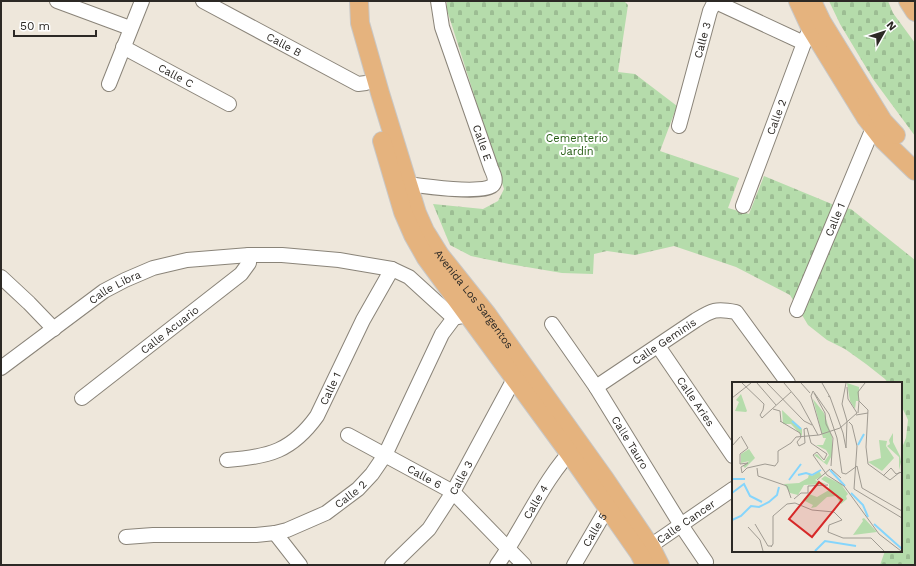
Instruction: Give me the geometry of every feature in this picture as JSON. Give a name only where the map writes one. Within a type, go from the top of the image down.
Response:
[{"type":"main road","name":"Avenida Los Sargentos","points":[[348,1],[350,26],[371,81],[400,181],[425,231],[440,255],[468,313],[514,379],[574,448]]},
{"type":"main road","name":"Avenida Los Sargentos","points":[[359,1],[360,23],[371,81]]},
{"type":"main road","points":[[798,1],[812,31],[878,124],[883,140],[915,171]]},
{"type":"main road","points":[[812,1],[812,31]]},
{"type":"main road","points":[[908,1],[915,12]]},
{"type":"main road","points":[[878,124],[891,131],[915,154]]},
{"type":"main road","name":"Avenida Los Sargentos","points":[[468,313],[574,448],[611,501],[645,555],[660,565]]},
{"type":"street","points":[[57,1],[130,28]]},
{"type":"street","points":[[109,84],[142,1]]},
{"type":"street","name":"Calle B","points":[[203,1],[358,84],[371,81]]},
{"type":"street","name":"Calle E","points":[[400,181],[472,190],[486,189],[493,186],[494,182],[491,168],[442,27],[438,1]]},
{"type":"street","name":"Calle 3","points":[[679,126],[712,5],[718,4],[812,31]]},
{"type":"street","name":"Calle 2","points":[[743,206],[812,31]]},
{"type":"street","name":"Calle C","points":[[124,47],[229,104]]},
{"type":"street","name":"Calle 1","points":[[797,310],[878,124]]},
{"type":"street","name":"Calle Libra","points":[[1,368],[104,291],[152,268],[187,260],[249,255],[282,255],[339,260],[392,269],[409,277],[468,313]]},
{"type":"street","name":"Calle Acuario","points":[[82,398],[241,274],[249,263],[249,255]]},
{"type":"street","name":"Calle 1","points":[[227,460],[253,458],[275,452],[291,444],[308,428],[317,416],[363,320],[392,269]]},
{"type":"street","points":[[1,277],[30,303],[54,329]]},
{"type":"street","name":"Calle Geminis","points":[[596,387],[709,312],[721,309],[736,312],[787,382]]},
{"type":"street","name":"Calle 2","points":[[126,537],[153,535],[256,535],[275,533],[287,530],[326,513],[358,489],[372,474],[385,455],[442,334],[468,313]]},
{"type":"street","name":"Calle Tauro","points":[[552,324],[596,387],[681,525],[706,562]]},
{"type":"street","name":"Calle Aries","points":[[658,346],[732,455]]},
{"type":"street","name":"Calle 3","points":[[392,565],[429,529],[453,492],[514,379]]},
{"type":"street","name":"Calle 6","points":[[348,435],[453,492],[524,565]]},
{"type":"street","name":"Calle 4","points":[[497,565],[508,550],[554,472],[574,448]]},
{"type":"street","name":"Calle Cancer","points":[[645,555],[681,525],[732,490]]},
{"type":"street","name":"Calle 5","points":[[574,565],[611,501]]},
{"type":"street","points":[[275,533],[300,565]]},
{"type":"green space","name":"Cementerio Jardín","points":[[447,1],[624,1],[628,5],[618,72],[635,74],[677,106],[660,151],[739,178],[728,208],[749,214],[764,176],[839,207],[851,209],[915,260],[915,565],[880,565],[885,552],[902,552],[902,448],[906,438],[908,420],[902,407],[902,382],[887,382],[845,349],[827,340],[808,325],[790,295],[736,267],[674,246],[635,255],[607,251],[594,254],[593,274],[562,273],[509,264],[471,256],[450,245],[433,204],[483,209],[498,201],[504,189],[447,10]]},
{"type":"green space","points":[[829,1],[888,1],[893,13],[915,43],[915,136],[873,79],[840,24]]}]
